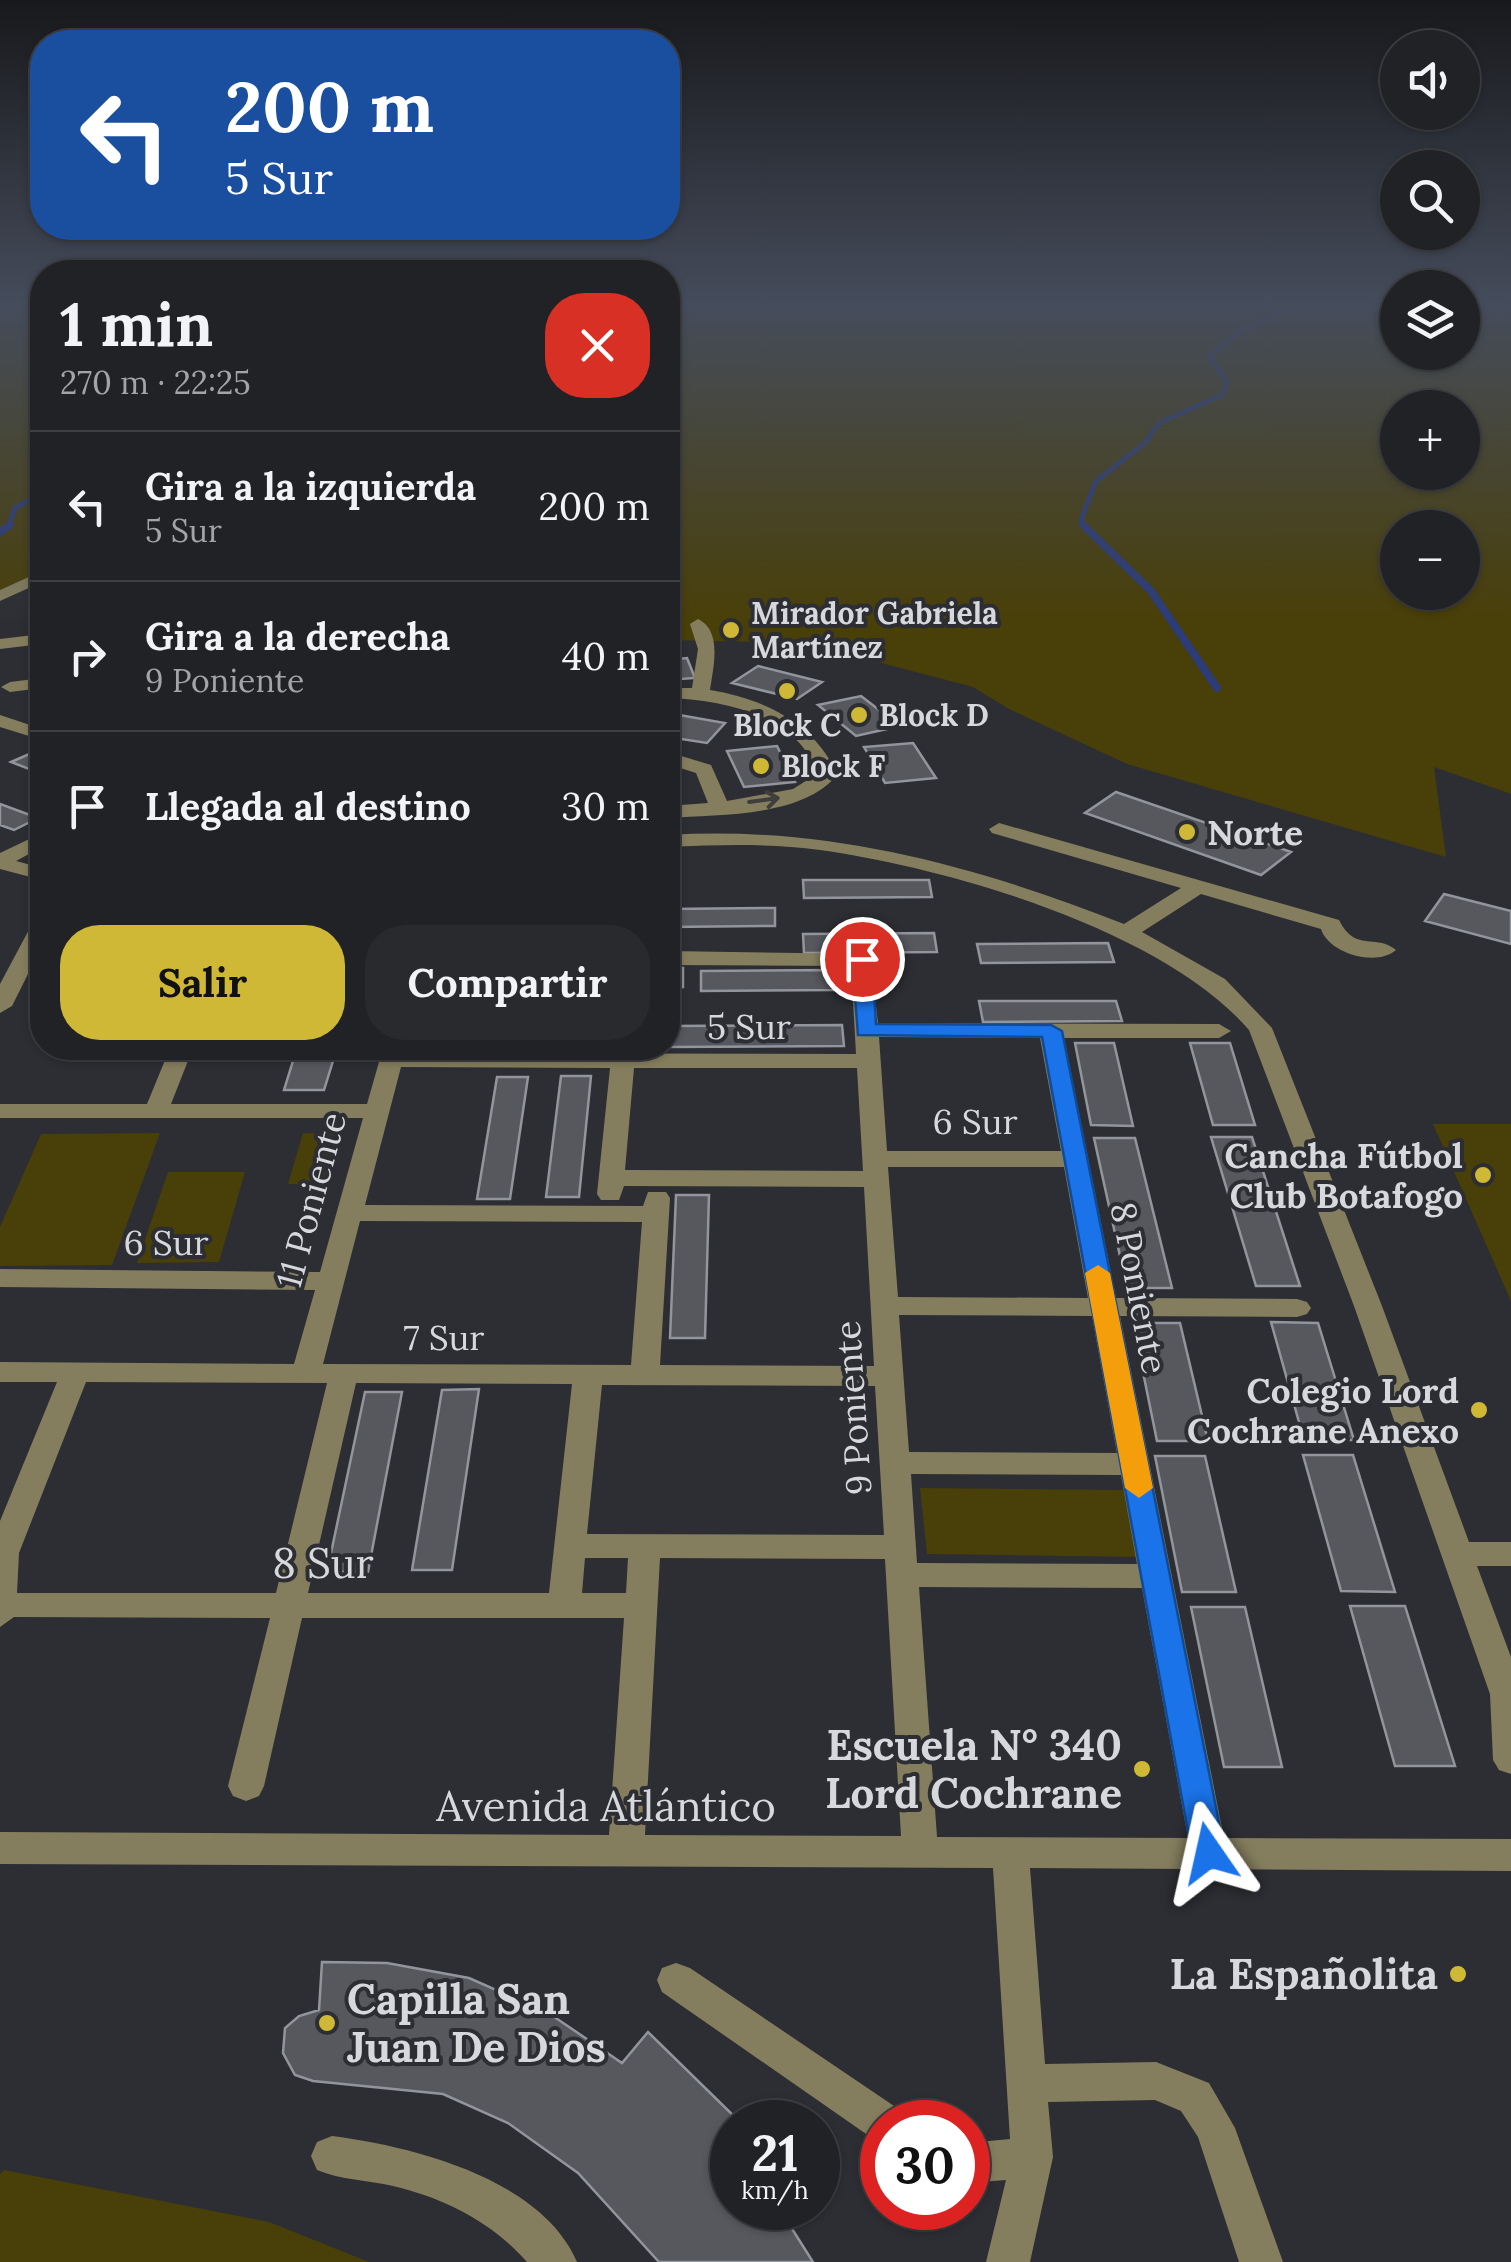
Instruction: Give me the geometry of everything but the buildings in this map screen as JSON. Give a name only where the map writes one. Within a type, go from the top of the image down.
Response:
[{"type":"street","points":[[0,596],[30,582]]},
{"type":"street","points":[[698,624],[707,649],[700,694]]},
{"type":"street","points":[[0,644],[30,640]]},
{"type":"street","points":[[10,687],[30,684]]},
{"type":"street","points":[[680,693],[742,701],[787,720],[827,769],[824,780],[802,794],[680,811]]},
{"type":"street","points":[[0,721],[30,731]]},
{"type":"street","points":[[680,762],[704,769],[720,806]]},
{"type":"street","points":[[999,829],[1332,925],[1333,936],[1346,945],[1385,950]]},
{"type":"street","points":[[680,841],[789,840],[902,856],[1128,932],[1204,972],[1236,999],[1260,1028],[1368,1306],[1509,1699],[1511,1760]]},
{"type":"street","points":[[0,862],[30,846]]},
{"type":"street","points":[[0,862],[30,871]]},
{"type":"street","points":[[1128,932],[1198,888]]},
{"type":"street","name":"9 Poniente","points":[[680,958],[862,959],[920,1852]]},
{"type":"street","points":[[2,999],[30,966]]},
{"type":"street","points":[[866,1030],[1219,1032]]},
{"type":"street","name":"8 Poniente","points":[[1051,1031],[1209,1853]]},
{"type":"street","points":[[156,1111],[176,1060]]},
{"type":"street","name":"11 Poniente","points":[[306,1374],[390,1060]]},
{"type":"street","name":"5 Sur","points":[[590,1060],[868,1061]]},
{"type":"street","points":[[608,1214],[623,1061]]},
{"type":"street","points":[[0,1111],[376,1111]]},
{"type":"street","name":"6 Sur","points":[[612,1178],[1076,1159]]},
{"type":"street","points":[[645,1375],[658,1178]]},
{"type":"street","points":[[350,1214],[656,1214]]},
{"type":"street","name":"6 Sur","points":[[0,1278],[332,1280]]},
{"type":"street","points":[[884,1306],[1297,1308]]},
{"type":"street","name":"7 Sur","points":[[0,1372],[888,1376]]},
{"type":"street","points":[[2,1610],[2,1553],[75,1373]]},
{"type":"street","points":[[246,1786],[344,1374]]},
{"type":"street","points":[[564,1606],[588,1375]]},
{"type":"street","points":[[894,1463],[1134,1464]]},
{"type":"street","points":[[571,1546],[645,1546],[1156,1576]]},
{"type":"street","points":[[626,1850],[645,1546]]},
{"type":"street","points":[[1456,1554],[1511,1554]]},
{"type":"street","name":"8 Sur","points":[[2,1610],[290,1605],[642,1606]]},
{"type":"street","name":"Avenida Atlántico","points":[[0,1848],[1511,1855]]},
{"type":"street","points":[[1008,2262],[1032,2157],[1010,1852]]},
{"type":"street","points":[[676,1980],[860,2106]]},
{"type":"street","points":[[1024,2084],[1156,2081],[1195,2097],[1215,2128],[1261,2262]]},
{"type":"street","points":[[332,2156],[381,2161],[428,2173],[472,2194],[512,2220],[555,2262]]},
{"type":"street","points":[[990,2161],[1032,2157]]},
{"type":"shaded area","points":[[0,414],[30,414],[30,576],[0,590]]},
{"type":"shaded area","points":[[680,414],[1380,414],[1380,490],[1480,490],[1480,414],[1511,414],[1511,794],[1434,767],[1446,857],[1127,764],[1009,709],[973,687],[805,643],[680,640]]},
{"type":"shaded area","name":"Cancha Fútbol Club Botafogo","points":[[1433,1124],[1511,1124],[1511,1301]]},
{"type":"shaded area","points":[[160,1133],[112,1265],[0,1266],[0,1227],[41,1134]]},
{"type":"shaded area","points":[[303,1133],[341,1134],[331,1185],[288,1184]]},
{"type":"shaded area","points":[[168,1172],[245,1172],[219,1262],[137,1263]]},
{"type":"shaded area","points":[[920,1488],[1127,1490],[1144,1557],[927,1554]]},
{"type":"shaded area","points":[[4,2170],[269,2222],[369,2262],[0,2262],[0,2174]]},
{"type":"waterway","points":[[1085,527],[1081,520],[1096,481],[1145,443],[1159,423],[1180,414]]},
{"type":"waterway","points":[[8,526],[15,508],[30,500]]},
{"type":"waterway","points":[[0,532],[8,526]]},
{"type":"waterway","points":[[1085,527],[1151,591],[1217,688]]},
{"type":"slow traffic","points":[[1098,1273],[1139,1488]]},
{"type":"place","name":"Mirador Gabriela Martínez","points":[[731,630]]},
{"type":"place","name":"Block C","points":[[787,691]]},
{"type":"place","name":"Block D","points":[[859,715]]},
{"type":"place","name":"Block F","points":[[761,766]]},
{"type":"place","name":"Norte","points":[[1187,832]]},
{"type":"place","name":"Cancha Fútbol Club Botafogo","points":[[1483,1175]]},
{"type":"place","name":"Colegio Lord Cochrane Anexo","points":[[1479,1410]]},
{"type":"place","name":"Escuela N° 340 Lord Cochrane","points":[[1142,1769]]},
{"type":"place","name":"La Españolita","points":[[1458,1974]]},
{"type":"place","name":"Capilla San Juan De Dios","points":[[327,2023]]},
{"type":"route","points":[[862,959],[866,1030],[1051,1031],[1209,1853]]}]
